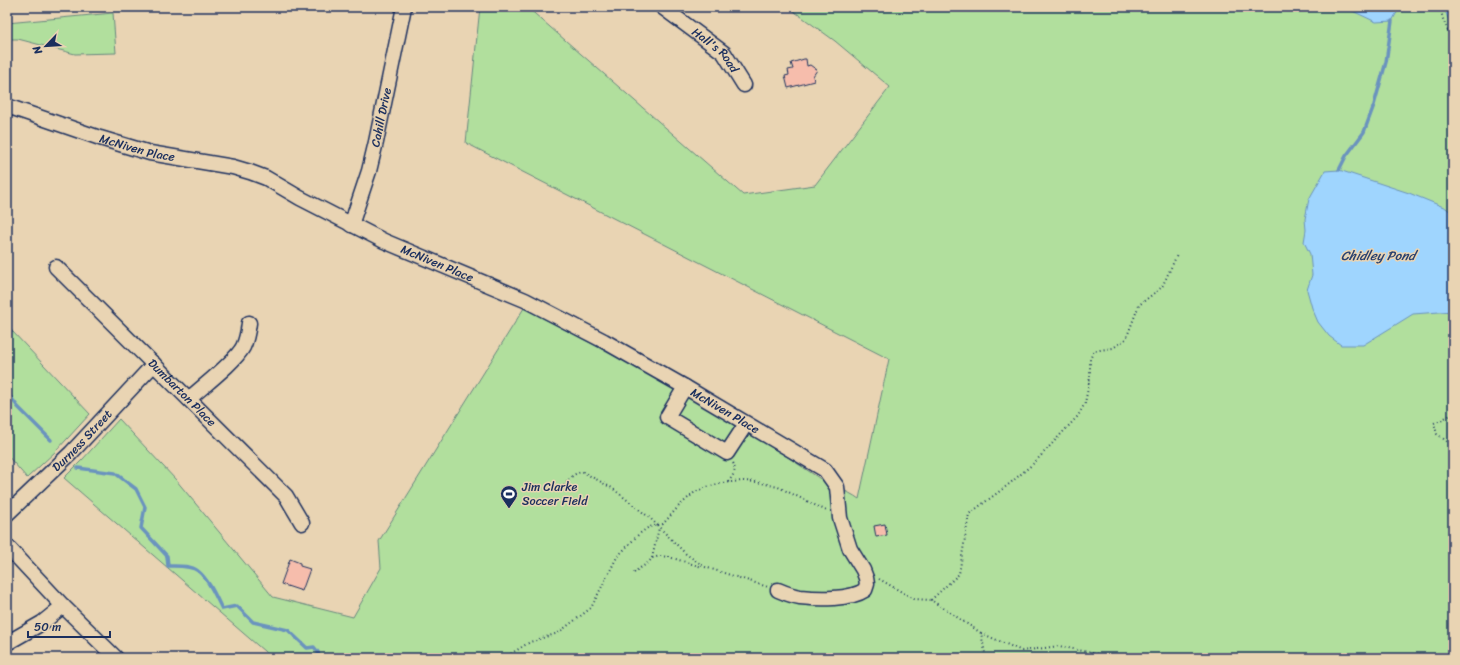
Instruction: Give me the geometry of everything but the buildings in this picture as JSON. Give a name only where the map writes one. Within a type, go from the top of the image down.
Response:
[{"type":"street","name":"Cahill Drive","points":[[351,225],[369,170],[376,142],[404,7]]},
{"type":"street","name":"Hall's Road","points":[[662,7],[724,53],[744,85]]},
{"type":"street","name":"McNiven Place","points":[[7,106],[100,138],[150,153],[214,163],[250,172],[266,178],[351,225],[422,258],[525,300],[604,341],[825,470],[836,487],[840,518]]},
{"type":"street","name":"Dumbarton Place","points":[[56,267],[286,496],[302,522]]},
{"type":"street","points":[[190,399],[243,347],[247,336],[249,323]]},
{"type":"street","name":"Durness Street","points":[[7,514],[76,448],[154,364]]},
{"type":"street","points":[[685,387],[667,417],[727,453],[746,424]]},
{"type":"street","points":[[778,590],[799,597],[830,598],[854,595],[865,590],[867,584],[866,578],[863,570],[850,549],[840,518]]},
{"type":"street","points":[[7,546],[63,606],[116,658]]},
{"type":"street","points":[[7,643],[42,623],[63,606]]},
{"type":"path","points":[[1440,7],[1453,44]]},
{"type":"path","points":[[931,600],[959,574],[969,514],[1008,485],[1034,463],[1078,416],[1085,402],[1090,378],[1090,359],[1094,351],[1113,348],[1126,339],[1139,305],[1162,287],[1177,255]]},
{"type":"path","points":[[1453,414],[1434,423],[1437,434],[1453,446]]},
{"type":"path","points":[[727,453],[735,468],[734,473],[728,482]]},
{"type":"path","points":[[564,486],[571,475],[578,472],[583,472],[612,488],[650,518],[686,554],[705,567]]},
{"type":"path","points":[[504,658],[530,642],[558,634],[591,608],[621,552],[639,534],[649,527],[663,524],[679,506],[695,492],[728,482],[757,482],[778,487],[840,518]]},
{"type":"path","points":[[634,573],[648,564],[652,558],[659,528]]},
{"type":"path","points":[[652,558],[660,556],[669,557],[778,590]]},
{"type":"path","points":[[875,577],[914,599],[931,600],[981,633],[1022,651],[1059,646],[1097,654],[1107,658]]},
{"type":"path","points":[[981,633],[986,658]]},
{"type":"green space","points":[[480,7],[527,7],[743,195],[815,185],[890,87],[835,41],[788,7],[1453,7],[1453,658],[272,658],[64,478],[119,419],[176,480],[273,597],[353,617],[381,568],[379,541],[524,308],[600,348],[711,410],[784,454],[824,481],[850,493],[859,499],[889,359],[466,143]]},
{"type":"green space","points":[[113,13],[116,53],[75,54],[18,39],[7,39],[7,23]]},
{"type":"green space","points":[[7,322],[12,331],[90,414],[56,451],[27,478],[7,455]]},
{"type":"water","points":[[1344,7],[1400,7],[1392,21],[1376,22]]},
{"type":"water","points":[[1446,7],[1453,7],[1453,31],[1446,13]]},
{"type":"water","name":"Chidley Pond","points":[[1339,170],[1409,193],[1446,208],[1453,214],[1453,311],[1413,314],[1363,345],[1341,345],[1329,336],[1318,322],[1307,290],[1312,275],[1310,254],[1304,242],[1306,230],[1305,219],[1309,199],[1325,171]]},
{"type":"waterway","points":[[1339,170],[1346,156],[1364,132],[1374,105],[1386,62],[1392,21]]},
{"type":"waterway","points":[[7,392],[18,407],[51,440]]},
{"type":"waterway","points":[[78,468],[115,473],[136,489],[145,507],[141,528],[167,556],[168,566],[188,567],[198,571],[209,584],[222,609],[237,606],[253,622],[288,630],[307,648],[314,647],[318,652],[319,658]]},
{"type":"place","name":"Jim Clarke Soccer Field","points":[[509,509]]}]
